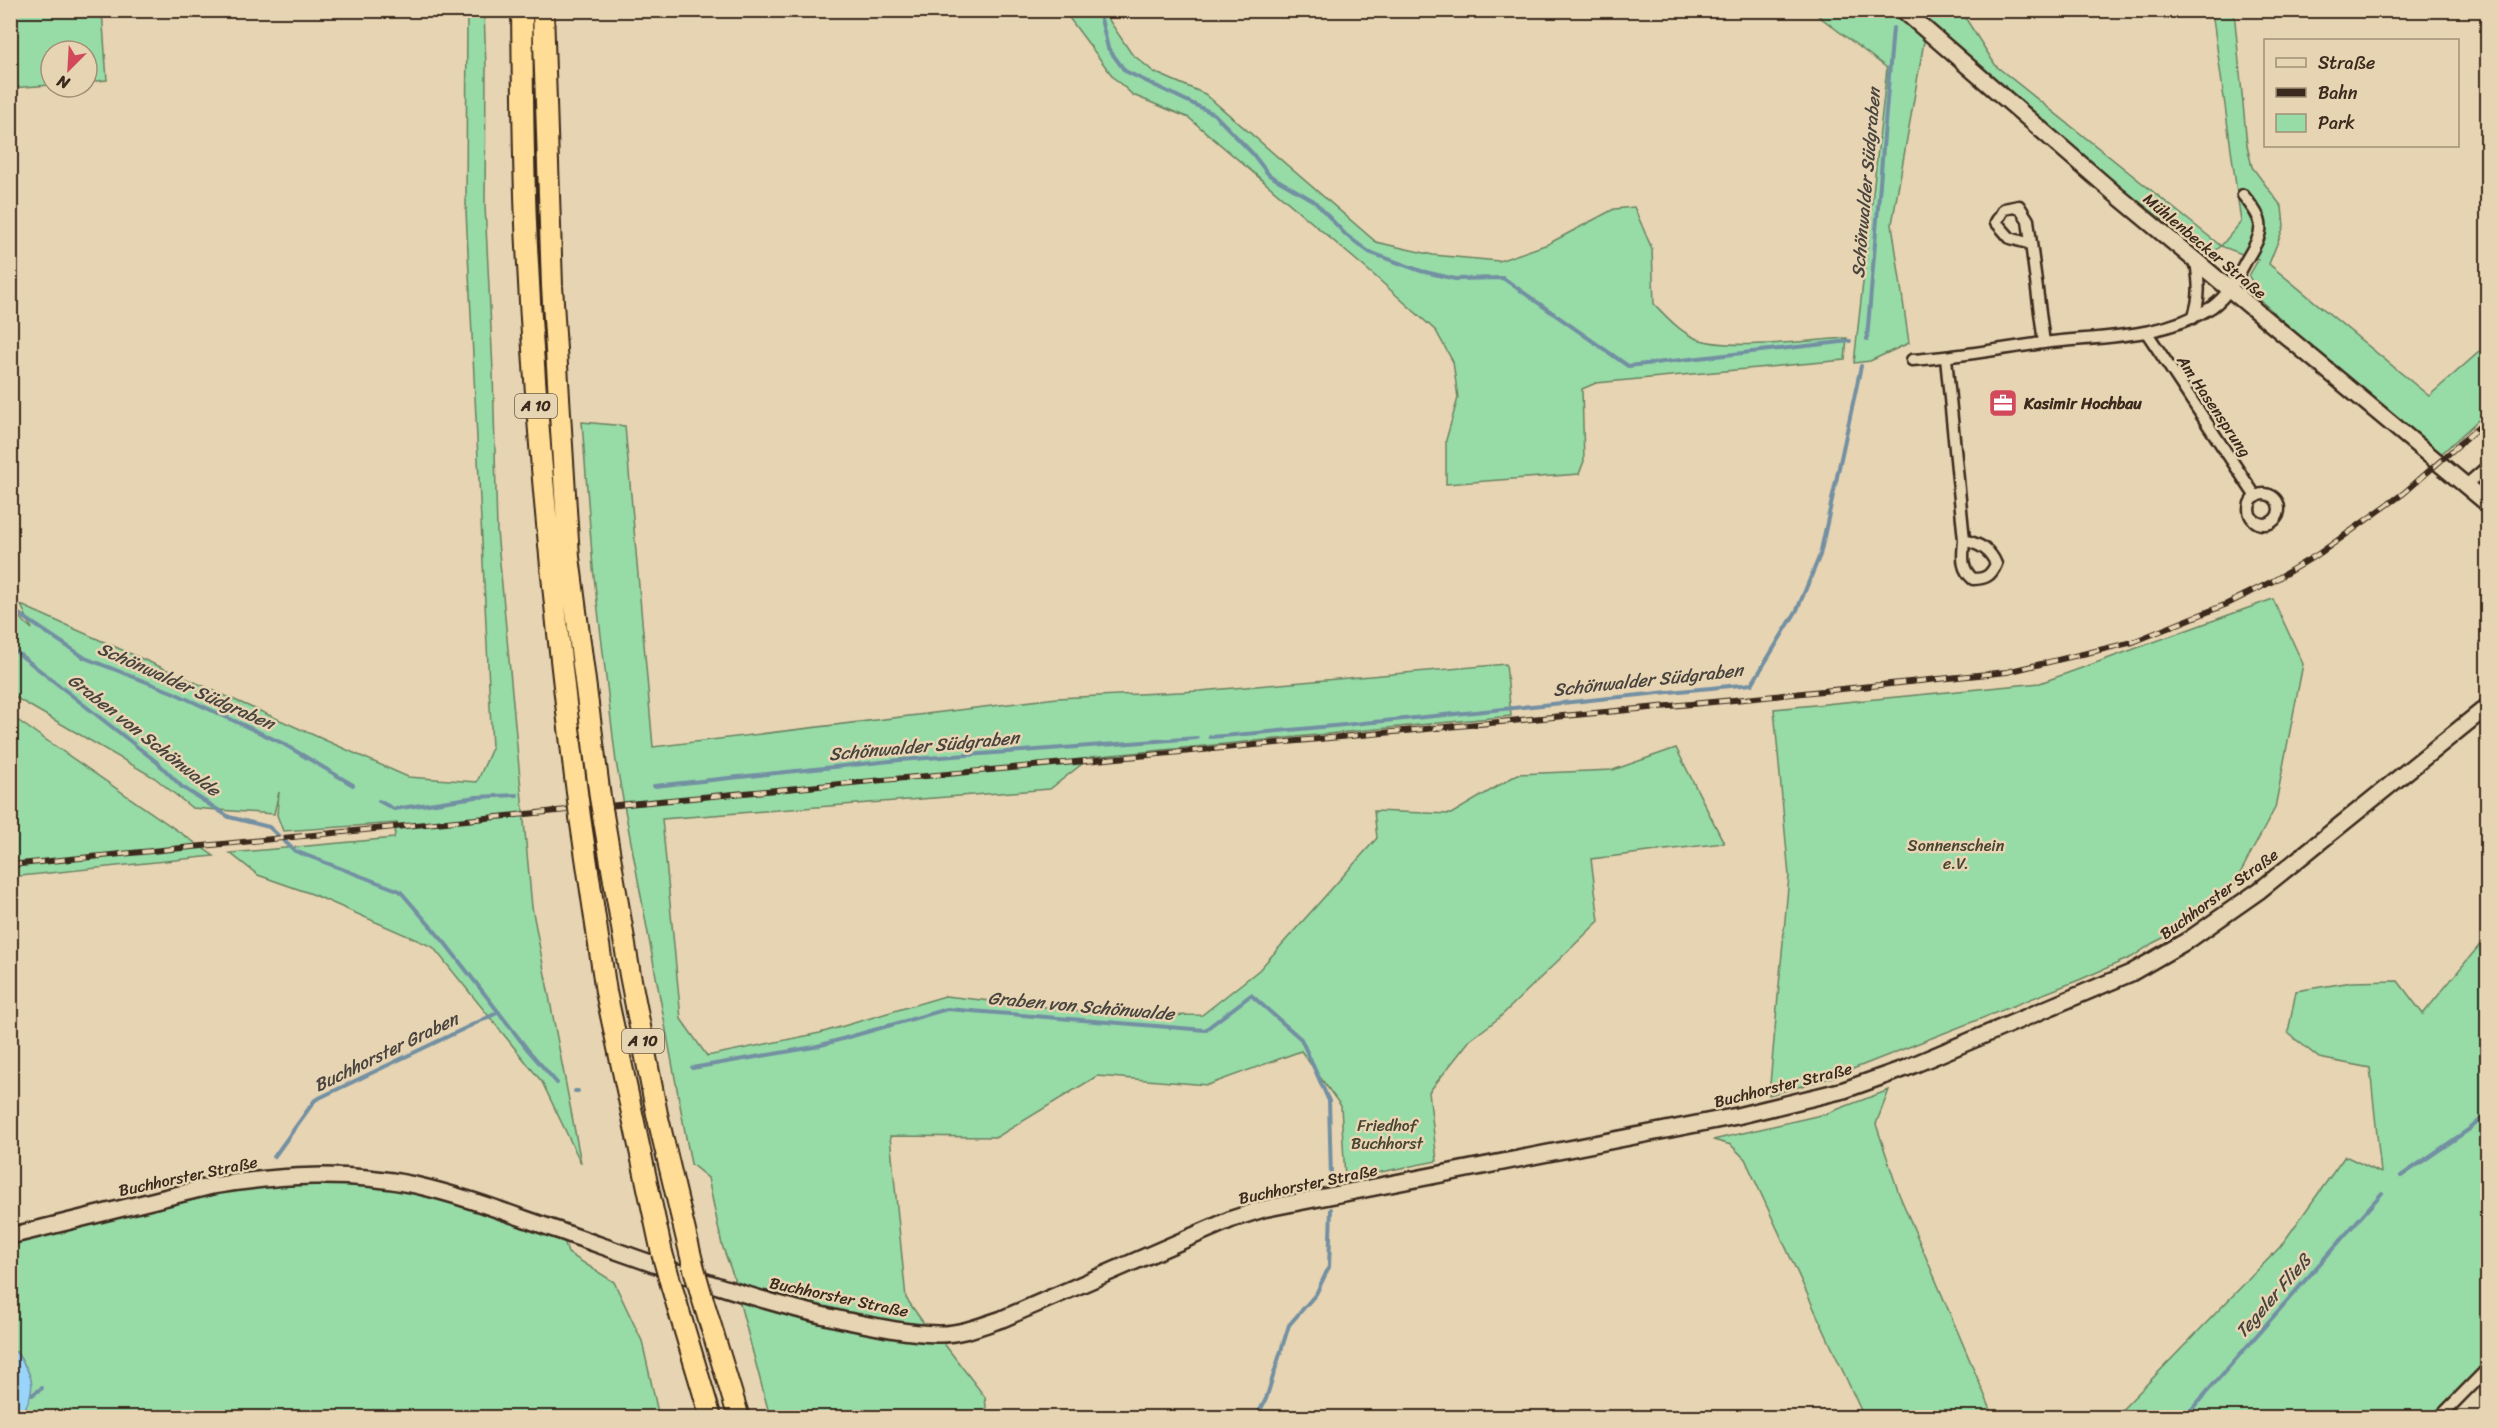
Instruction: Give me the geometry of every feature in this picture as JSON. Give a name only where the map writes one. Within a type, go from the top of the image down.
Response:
[{"type":"highway","name":"A 10","points":[[522,10],[527,244],[536,404],[555,623],[579,809],[606,992],[662,1253],[711,1418]]},
{"type":"highway","name":"A 10","points":[[543,10],[552,286],[569,557],[602,806],[630,975],[657,1114],[693,1265],[739,1418]]},
{"type":"main road","name":"Mühlenbecker Straße","points":[[1903,10],[2230,290],[2487,504]]},
{"type":"main road","name":"Buchhorster Straße","points":[[10,1236],[243,1181],[311,1175],[373,1178],[413,1185],[475,1201],[734,1292],[793,1308],[908,1331],[938,1335],[964,1331],[1002,1319],[1232,1219],[1263,1209],[1737,1116],[1835,1093],[1916,1064],[2131,973],[2190,939],[2260,890],[2487,706]]},
{"type":"street","points":[[1912,360],[1946,358],[2044,343],[2147,333],[2193,318],[2216,303],[2230,290],[2257,243],[2262,226],[2255,210],[2243,195]]},
{"type":"street","points":[[2031,244],[2044,343]]},
{"type":"street","points":[[2193,318],[2199,303],[2200,292],[2196,261]]},
{"type":"street","name":"Am Hasensprung","points":[[2147,333],[2256,497]]},
{"type":"street","points":[[1946,358],[1964,540]]},
{"type":"street","points":[[2465,486],[2487,466]]},
{"type":"street","points":[[2439,1418],[2487,1368]]},
{"type":"green space","points":[[11,10],[102,11],[107,80],[99,81],[99,39],[39,39],[39,86],[11,88]]},
{"type":"green space","points":[[467,11],[484,11],[485,205],[493,371],[497,531],[532,907],[581,1163],[542,1082],[433,947],[312,894],[258,875],[230,853],[394,838],[397,823],[283,831],[277,815],[279,792],[274,814],[192,808],[155,778],[11,695],[11,610],[32,629],[21,605],[408,777],[477,782],[492,748],[466,211]]},
{"type":"green space","points":[[1064,11],[1103,11],[1131,53],[1154,72],[1205,94],[1376,242],[1433,255],[1499,261],[1548,244],[1614,209],[1634,207],[1652,249],[1654,304],[1682,330],[1693,337],[1724,344],[1767,344],[1847,338],[1845,360],[1596,383],[1582,389],[1584,461],[1579,474],[1446,484],[1446,440],[1458,398],[1453,362],[1436,331],[1189,118],[1133,95],[1114,78]]},
{"type":"green space","points":[[1812,11],[1895,11],[1925,36],[1892,224],[1909,343],[1870,361],[1854,363],[1887,68]]},
{"type":"green space","points":[[1920,11],[1965,11],[1966,19],[1996,66],[2221,246],[2211,255],[2107,178],[1968,59]]},
{"type":"green space","points":[[2212,11],[2234,11],[2247,145],[2252,167],[2282,207],[2284,226],[2269,264],[2429,396],[2487,345],[2487,412],[2441,454],[2351,382],[2261,301],[2249,276],[2258,260],[2221,246],[2241,222]]},
{"type":"green space","name":"Friedhof Buchhorst","points":[[582,422],[625,426],[653,747],[1057,698],[1200,691],[1506,664],[1511,716],[1091,757],[1050,789],[662,819],[681,1019],[707,1056],[820,1033],[945,996],[1126,1016],[1202,1015],[1259,970],[1377,838],[1374,811],[1451,814],[1518,774],[1613,770],[1676,748],[1724,843],[1591,859],[1599,921],[1499,1018],[1470,1040],[1429,1092],[1437,1161],[1345,1179],[1341,1106],[1301,1051],[1208,1085],[1097,1076],[997,1137],[890,1136],[906,1298],[927,1328],[814,1307],[737,1286],[722,1245],[708,1178],[691,1164],[616,762],[593,568]]},
{"type":"green space","name":"Sonnenschein e.V.","points":[[2273,599],[2303,664],[2275,808],[2230,892],[2175,932],[2132,957],[1830,1078],[1769,1095],[1789,876],[1774,709],[2040,683]]},
{"type":"green space","points":[[10,715],[214,856],[11,877]]},
{"type":"green space","points":[[2487,936],[2487,1368],[2439,1417],[2114,1418],[2280,1247],[2345,1156],[2381,1173],[2370,1068],[2319,1058],[2288,1033],[2296,991],[2352,982],[2398,981],[2423,1014]]},
{"type":"green space","points":[[1889,1090],[1876,1124],[1899,1194],[1994,1417],[1864,1417],[1745,1159],[1731,1145],[1713,1140],[1825,1114]]},
{"type":"green space","points":[[313,1181],[372,1185],[449,1200],[564,1240],[568,1253],[614,1282],[642,1341],[659,1417],[21,1417],[29,1398],[31,1384],[23,1362],[16,1352],[11,1352],[10,1242],[254,1186]]},
{"type":"green space","points":[[739,1300],[840,1326],[942,1341],[985,1397],[987,1417],[770,1417]]},
{"type":"water","points":[[11,1352],[16,1352],[23,1362],[32,1384],[21,1417],[11,1417]]},
{"type":"waterway","points":[[1096,10],[1101,19],[1108,48],[1125,71],[1214,114],[1252,153],[1269,175],[1314,201],[1346,235],[1369,252],[1421,271],[1455,279],[1503,278],[1628,366],[1850,341]]},
{"type":"waterway","name":"Schönwalder Südgraben","points":[[1867,339],[1893,28]]},
{"type":"waterway","name":"Schönwalder Südgraben","points":[[1210,737],[1752,684],[1797,610],[1820,555],[1861,366]]},
{"type":"waterway","name":"Schönwalder Südgraben","points":[[10,608],[85,658],[172,692],[282,743],[353,785]]},
{"type":"waterway","name":"Graben von Schönwalde","points":[[10,647],[158,763],[182,787],[229,817],[269,827],[295,851],[400,891],[445,943],[528,1050],[557,1083]]},
{"type":"waterway","name":"Schönwalder Südgraben","points":[[654,786],[900,760],[1197,738]]},
{"type":"waterway","name":"Schönwalder Südgraben","points":[[379,801],[394,809],[476,797],[517,795]]},
{"type":"waterway","name":"Graben von Schönwalde","points":[[692,1068],[814,1047],[947,1009],[1205,1030],[1251,995],[1301,1039],[1329,1101],[1331,1178]]},
{"type":"waterway","name":"Buchhorster Graben","points":[[274,1157],[315,1100],[499,1012]]},
{"type":"waterway","name":"Tegeler Fließ","points":[[2401,1176],[2471,1128],[2488,1113]]},
{"type":"waterway","name":"Tegeler Fließ","points":[[2184,1418],[2382,1193]]},
{"type":"waterway","name":"Graben von Schönwalde","points":[[1256,1418],[1266,1399],[1289,1325],[1316,1294],[1329,1267],[1331,1209]]},
{"type":"waterway","points":[[32,1395],[42,1388]]},
{"type":"railway","points":[[10,865],[2007,672],[2133,642],[2227,604],[2273,581],[2320,553],[2404,493],[2488,419]]},
{"type":"place","name":"Kasimir Hochbau","points":[[2003,403]]}]
